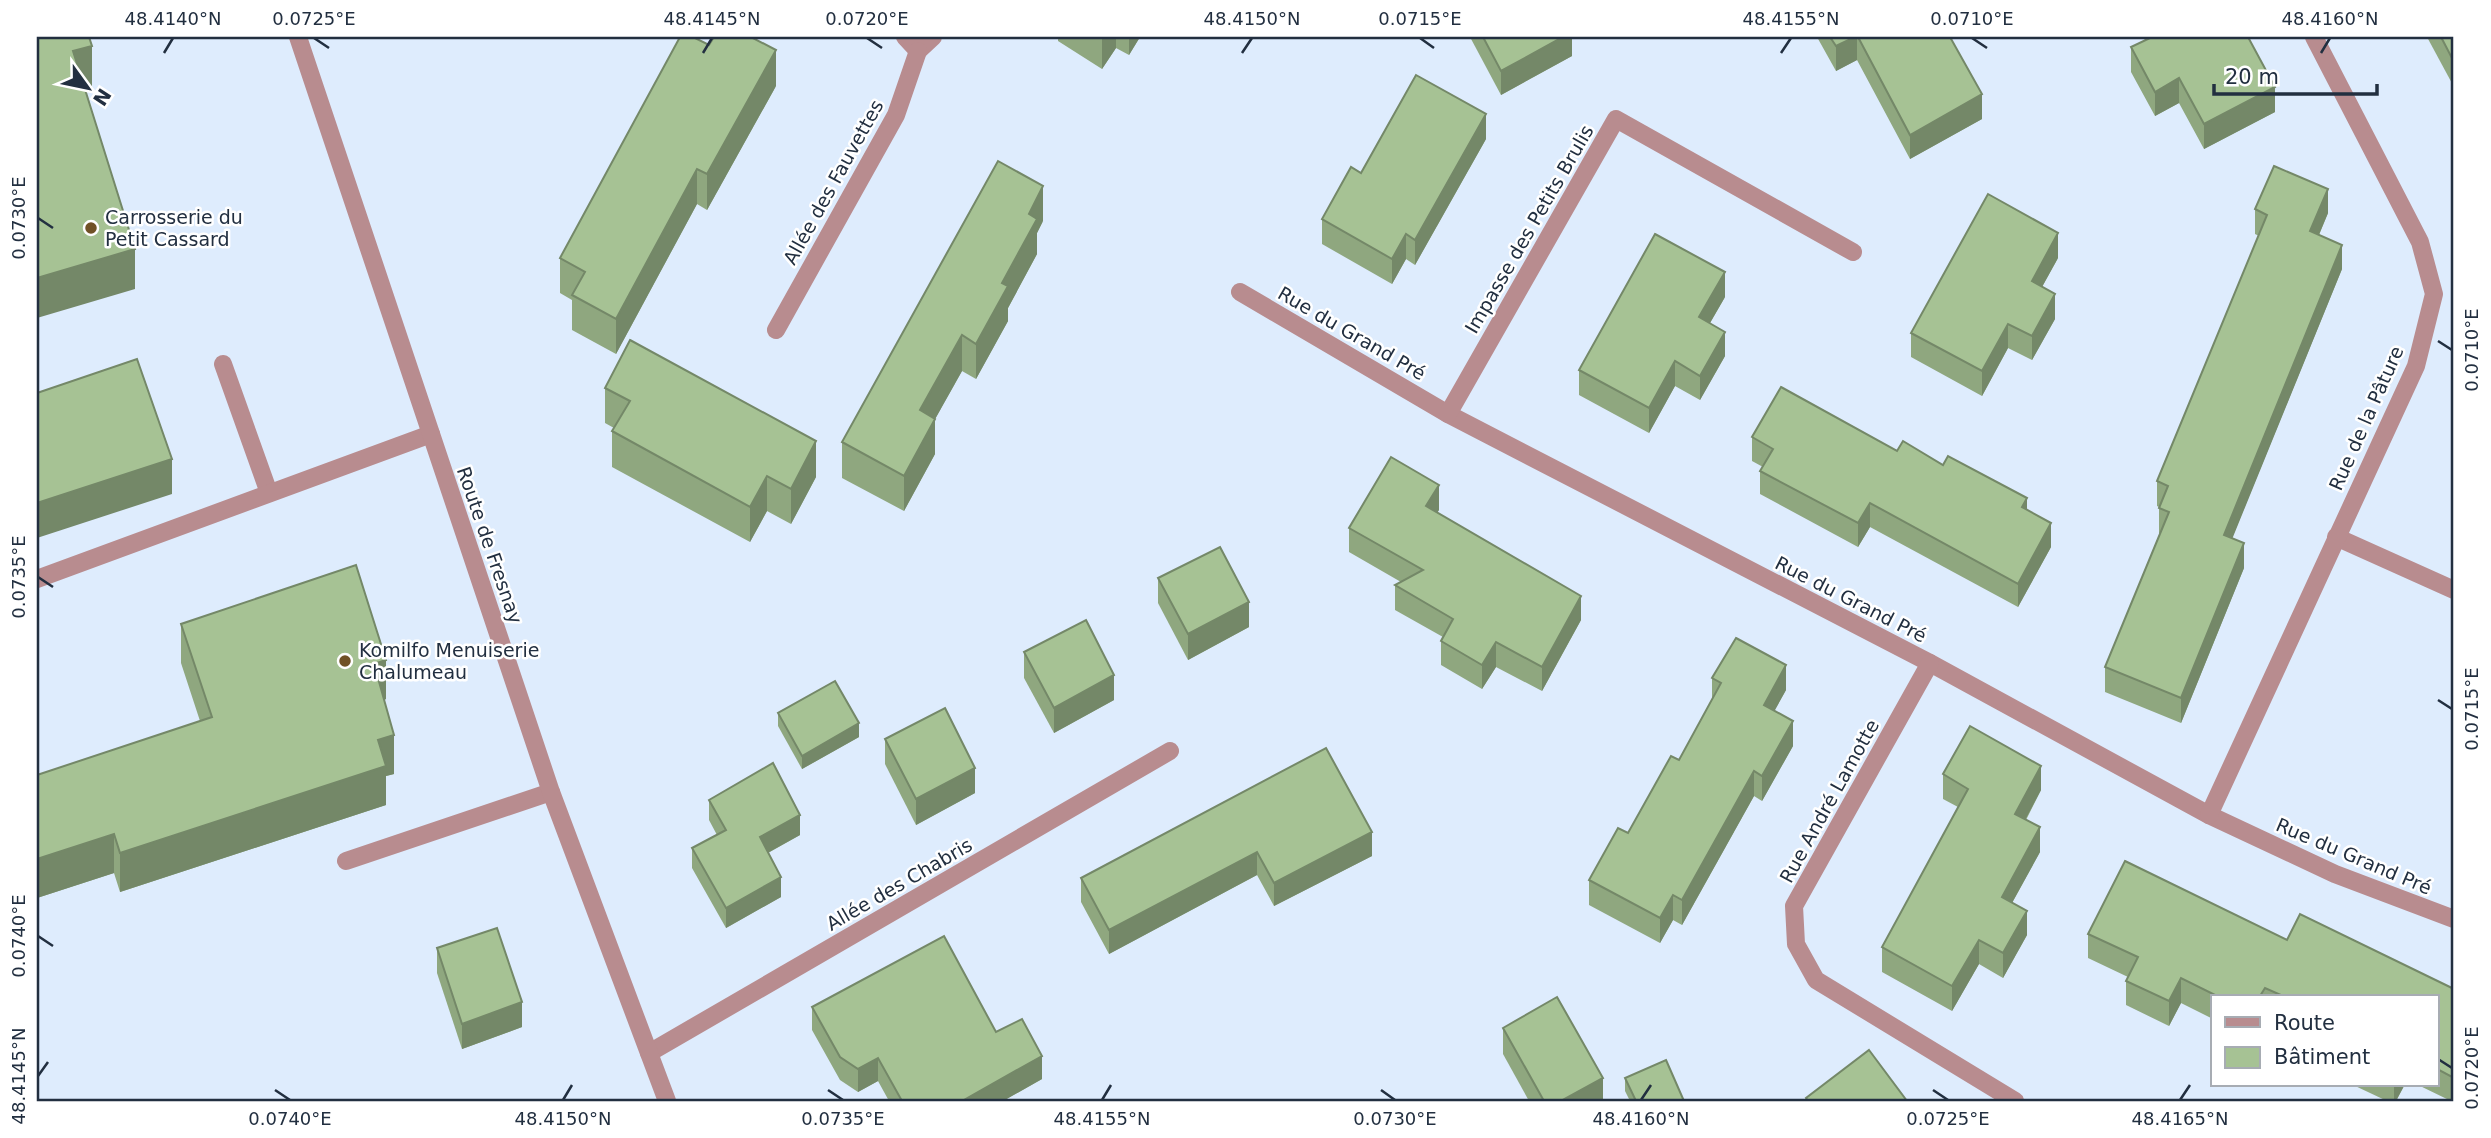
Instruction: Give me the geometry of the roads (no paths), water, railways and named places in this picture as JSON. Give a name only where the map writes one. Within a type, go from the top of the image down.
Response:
[{"type":"street","name":"Route de Fresnay","points":[[298,37],[551,792],[667,1101]]},
{"type":"street","points":[[905,37],[918,51],[933,37]]},
{"type":"street","name":"Rue de la Pâture","points":[[2209,815],[2416,366],[2434,294],[2420,242],[2314,37]]},
{"type":"street","name":"Allée des Fauvettes","points":[[776,330],[896,115],[918,51]]},
{"type":"street","name":"Impasse des Petits Brulis","points":[[1448,414],[1616,119],[1853,252]]},
{"type":"street","name":"Rue du Grand Pré","points":[[1240,292],[1448,414],[1930,663],[2209,815],[2335,874],[2454,919]]},
{"type":"street","points":[[223,365],[269,493]]},
{"type":"street","points":[[37,579],[431,434]]},
{"type":"street","points":[[2336,537],[2454,590]]},
{"type":"street","name":"Rue André Lamotte","points":[[1930,663],[1794,906],[1796,944],[1816,980],[2015,1101]]},
{"type":"street","name":"Allée des Chabris","points":[[649,1053],[1170,751]]},
{"type":"street","points":[[346,861],[551,792]]},
{"type":"place","name":"Carrosserie du Petit Cassard","points":[[91,228]]},
{"type":"place","name":"Komilfo Menuiserie Chalumeau","points":[[345,661]]}]
